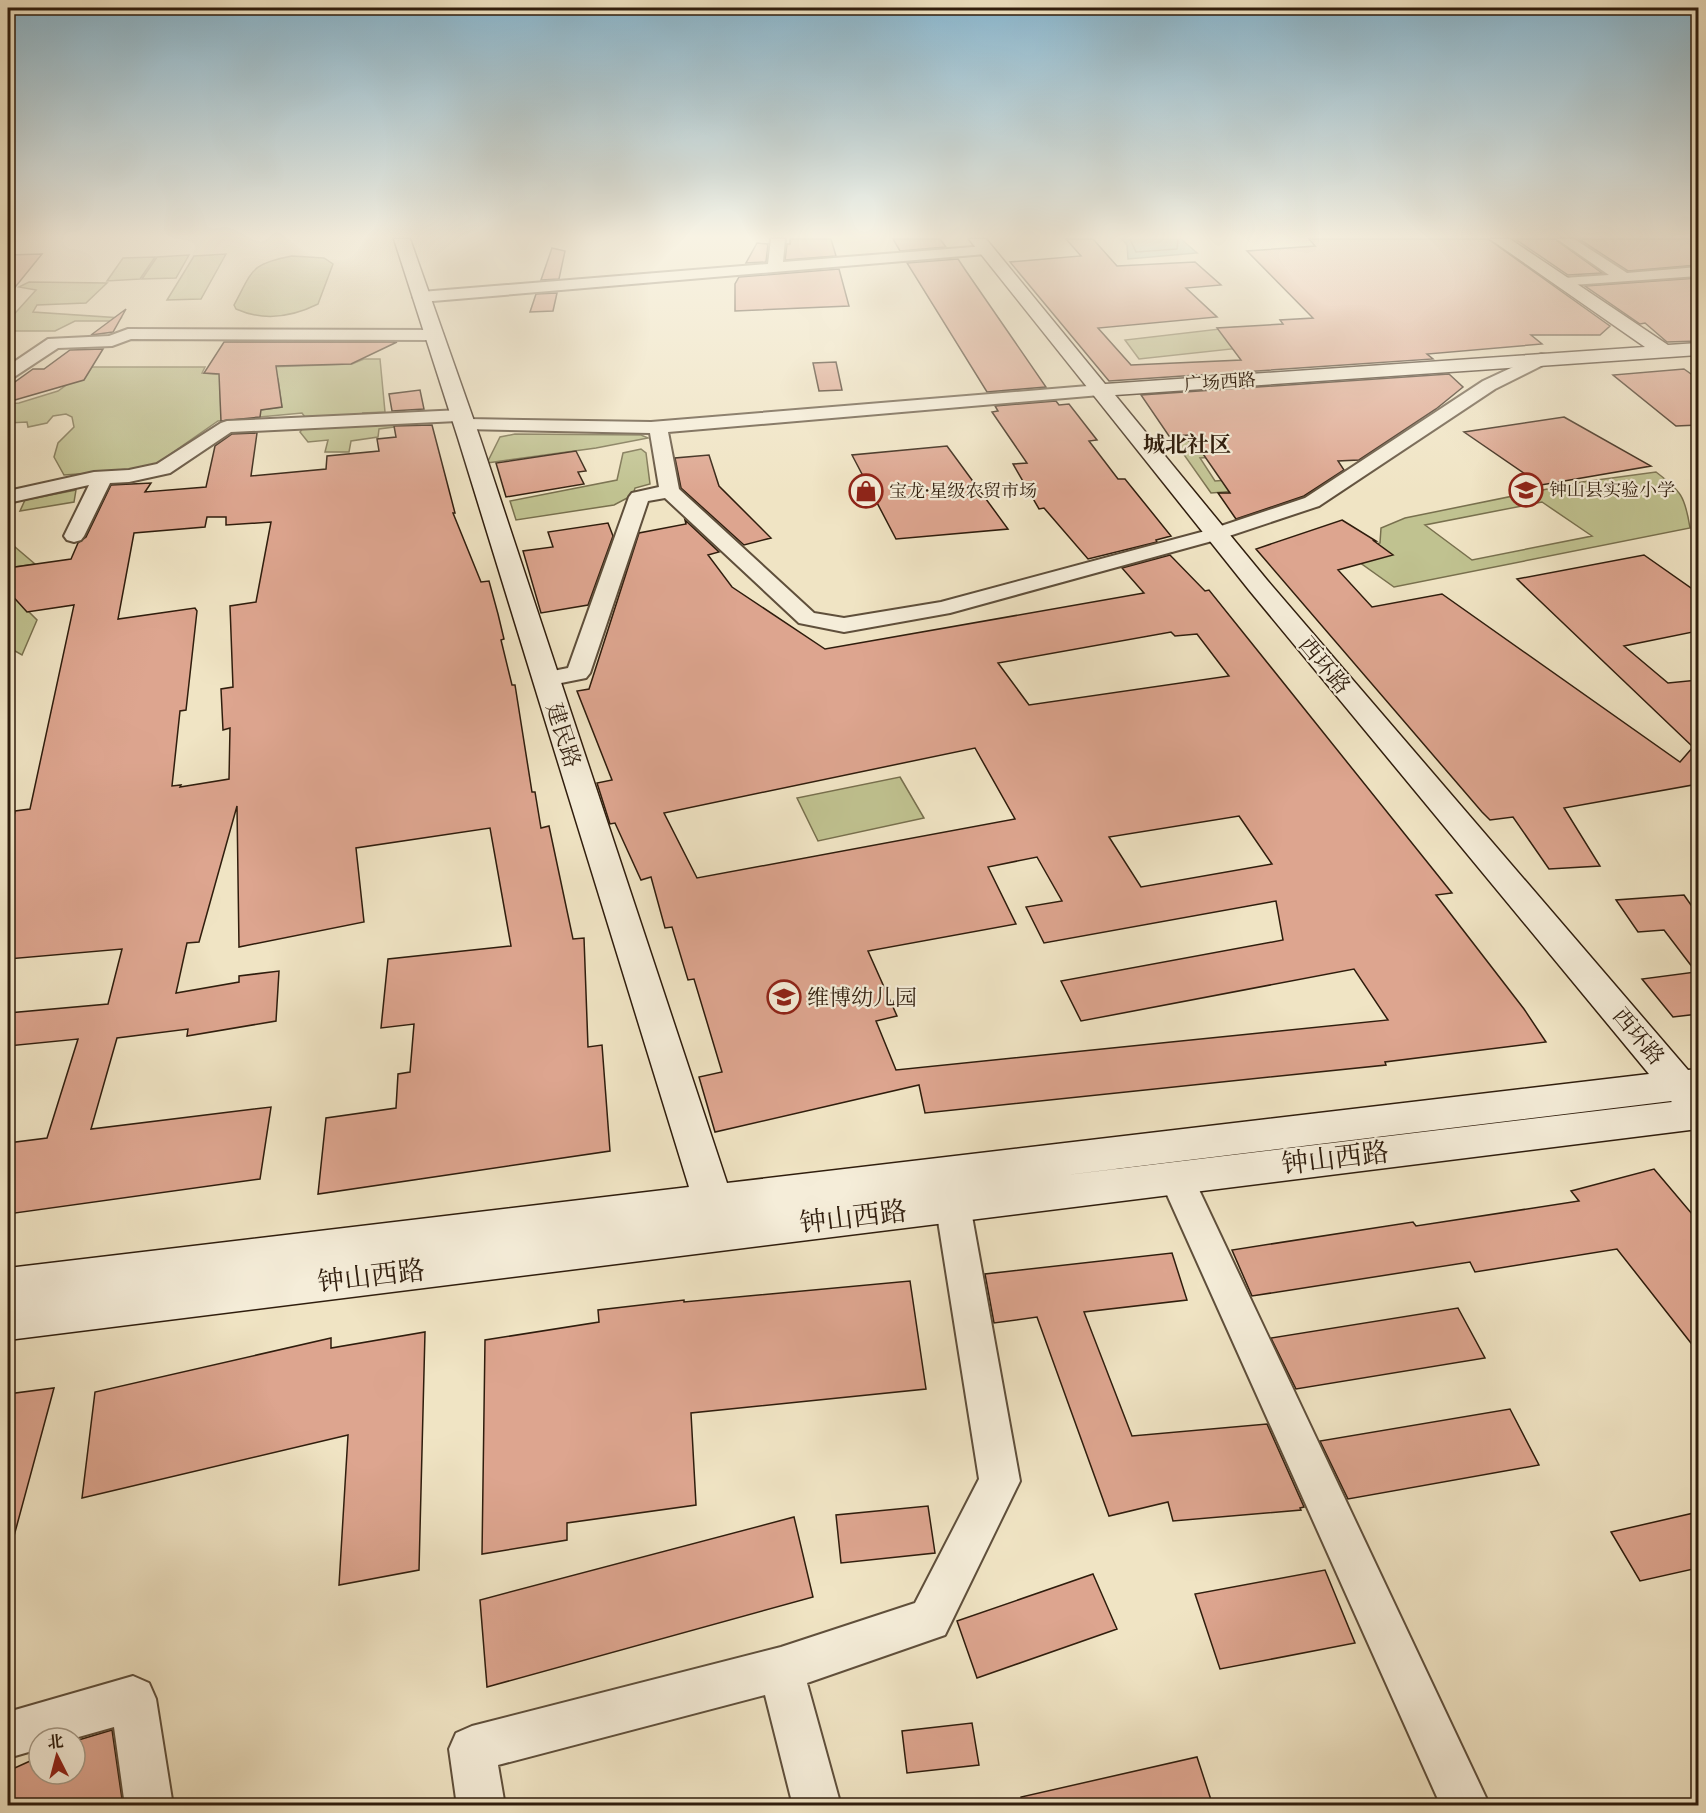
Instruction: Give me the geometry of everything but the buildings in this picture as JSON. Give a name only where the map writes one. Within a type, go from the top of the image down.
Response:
[{"type":"street","name":"建民路","points":[[431,324],[718,1216]]},
{"type":"street","name":"西环路","points":[[1046,324],[1216,534],[1694,1098]]},
{"type":"street","points":[[1623,324],[1664,351]]},
{"type":"street","points":[[8,373],[54,343],[112,341],[128,334],[435,335]]},
{"type":"street","name":"广场西路","points":[[1100,390],[1698,349]]},
{"type":"street","points":[[658,428],[669,491],[807,618],[844,625],[942,608],[1216,534],[1312,502],[1489,386],[1541,359]]},
{"type":"street","points":[[8,497],[103,477],[129,476],[163,469],[227,427],[463,419],[658,428],[1100,390]]},
{"type":"street","points":[[74,536],[103,477]]},
{"type":"street","points":[[546,680],[578,673],[639,496],[669,491]]},
{"type":"street","name":"钟山西路","points":[[950,1189],[1176,1177],[1694,1098]]},
{"type":"street","name":"钟山西路","points":[[8,1286],[718,1216],[1694,1098]]},
{"type":"street","points":[[1176,1177],[1466,1806]]},
{"type":"street","points":[[481,1806],[472,1749],[781,1669],[930,1620],[1000,1481],[950,1189]]},
{"type":"street","name":"钟山西路","points":[[8,1320],[718,1216]]},
{"type":"street","points":[[781,1669],[817,1806]]},
{"type":"street","points":[[8,1735],[133,1700],[149,1806]]},
{"type":"shaded area","points":[[8,324],[70,324],[55,331],[8,331]]},
{"type":"shaded area","points":[[1237,327],[1250,347],[1139,359],[1125,340]]},
{"type":"shaded area","points":[[364,359],[380,359],[385,412],[363,413],[367,423],[417,420],[417,424],[379,429],[378,437],[351,441],[349,452],[325,452],[328,440],[308,442],[300,432],[308,421],[302,413],[218,421],[149,469],[64,475],[54,457],[58,443],[74,427],[72,417],[66,414],[53,416],[47,423],[28,427],[27,422],[8,423],[8,404],[19,403],[58,391],[91,367],[205,367],[202,373],[216,374],[236,368],[352,364]],"holes":[[[278,379],[282,407],[221,415],[220,385]]]},
{"type":"shaded area","points":[[515,434],[641,435],[648,438],[596,448],[487,463],[500,437]]},
{"type":"shaded area","points":[[1232,438],[1245,455],[1200,458],[1215,481],[1281,476],[1290,487],[1211,493],[1175,442]]},
{"type":"shaded area","points":[[641,449],[646,453],[650,484],[635,488],[633,495],[614,505],[516,520],[510,501],[617,480],[623,453]]},
{"type":"shaded area","points":[[1656,472],[1671,484],[1684,501],[1690,528],[1394,587],[1345,552],[1380,543],[1381,528],[1405,518],[1582,482]],"holes":[[[1542,502],[1592,536],[1472,560],[1425,525]]]},
{"type":"shaded area","points":[[76,490],[74,502],[20,511],[25,500]]},
{"type":"shaded area","points":[[8,541],[35,564],[8,568]]},
{"type":"shaded area","points":[[8,591],[37,620],[22,655],[8,647]]},
{"type":"shaded area","points":[[900,777],[924,818],[818,841],[797,798]]},
{"type":"place","name":"钟山县实验小学","points":[[1526,490]]},
{"type":"place","name":"宝龙·星级农贸市场","points":[[866,491]]},
{"type":"place","name":"维博幼儿园","points":[[784,997]]},
{"type":"district","name":"城北社区","points":[[1187,444]]}]
